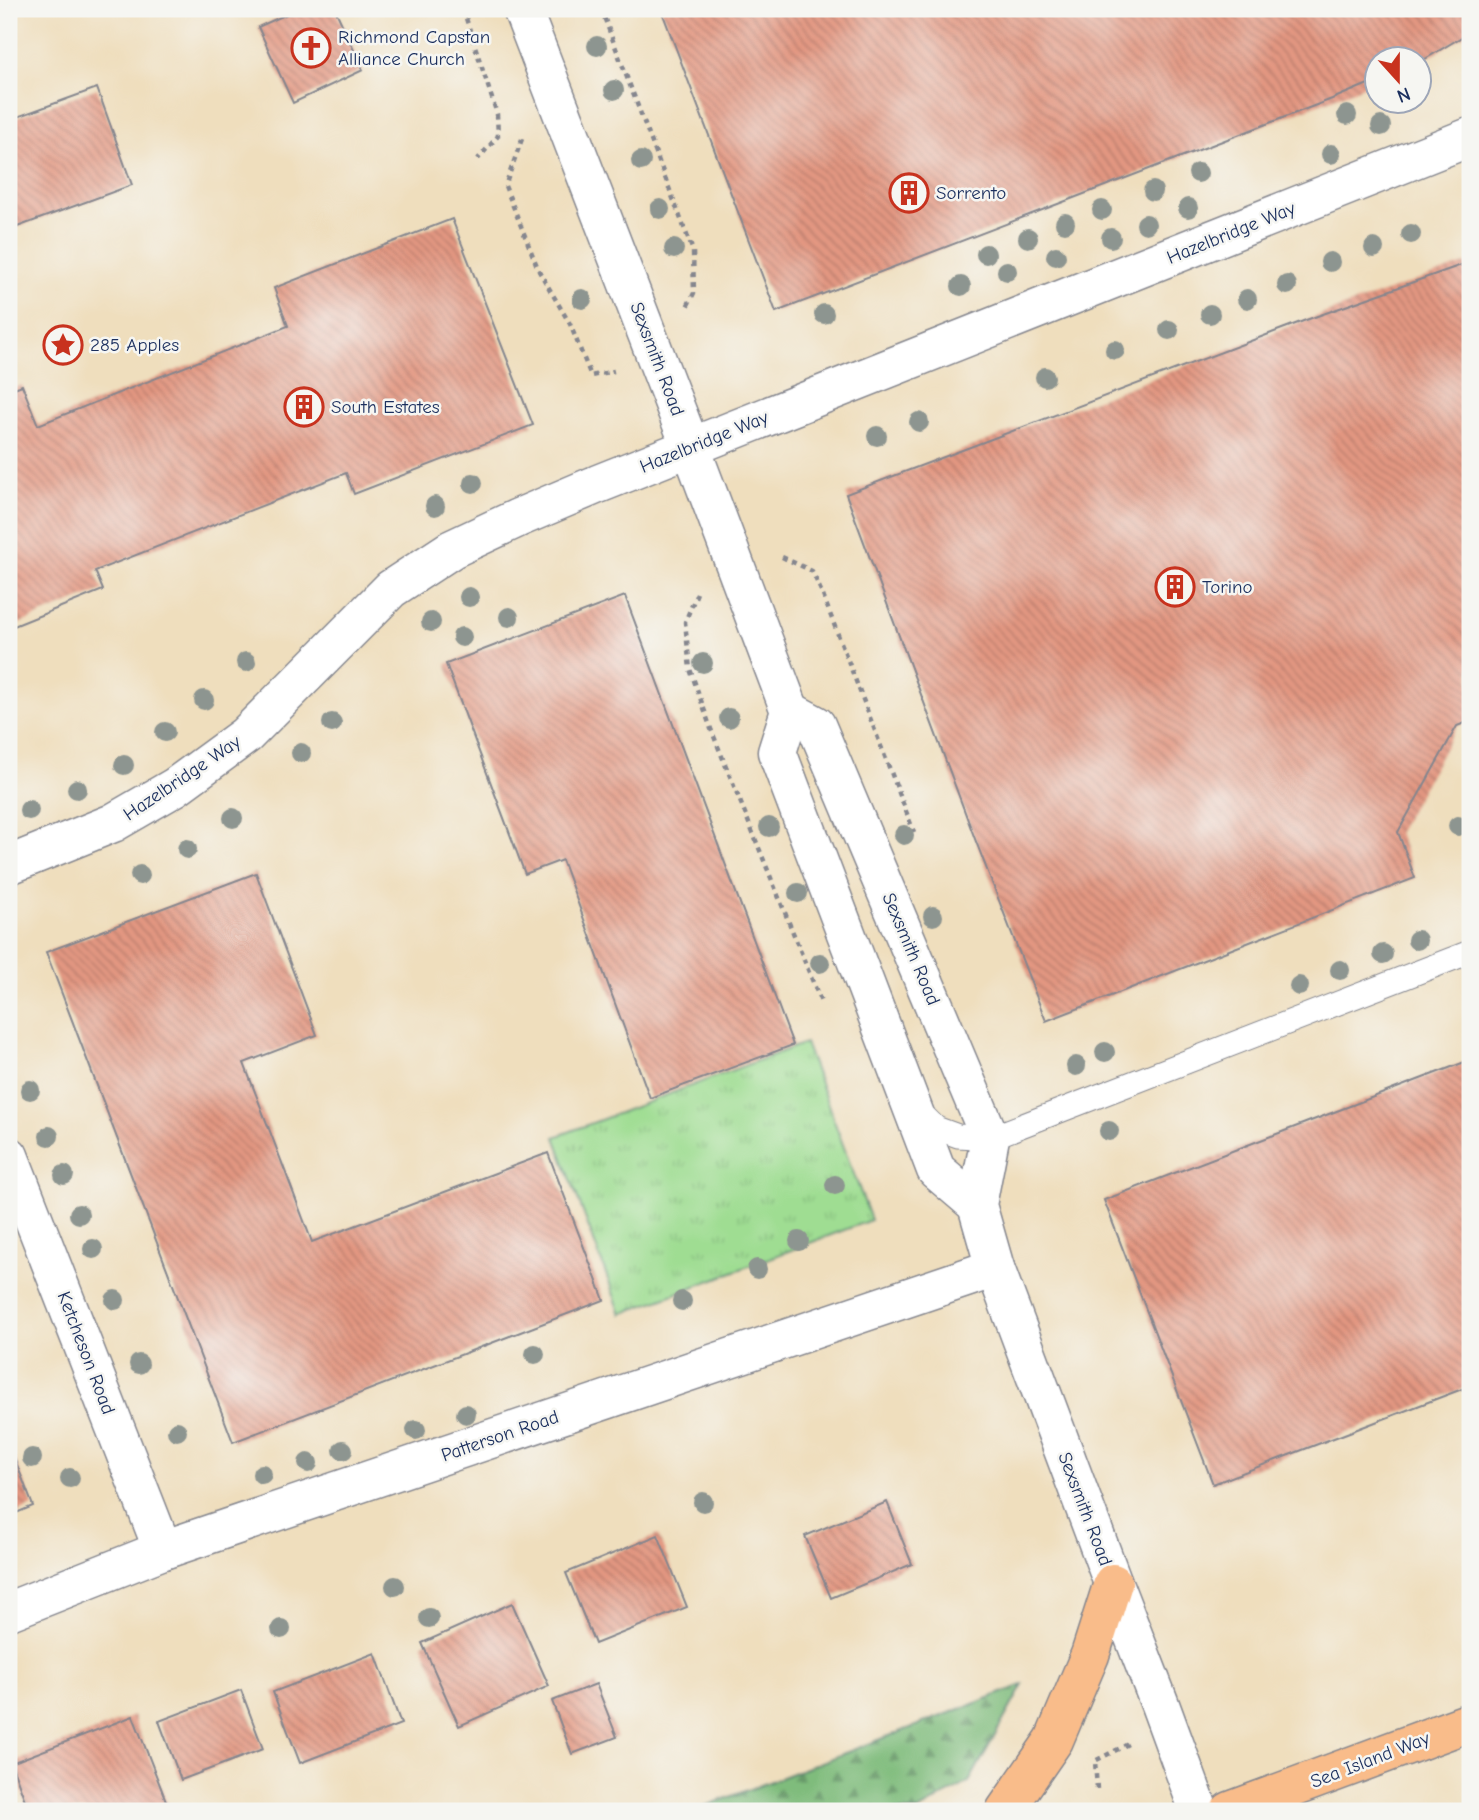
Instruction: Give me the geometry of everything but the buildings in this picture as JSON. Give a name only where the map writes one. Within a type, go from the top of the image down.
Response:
[{"type":"main road","points":[[1005,1811],[1054,1740],[1090,1655],[1113,1583]]},
{"type":"main road","name":"Sea Island Way","points":[[1230,1811],[1470,1722]]},
{"type":"street","name":"Sexsmith Road","points":[[522,9],[789,711],[816,725],[990,1138],[977,1205],[995,1268],[1199,1811]]},
{"type":"street","name":"Hazelbridge Way","points":[[9,865],[113,823],[175,787],[246,735],[391,589],[452,549],[529,513],[1470,137]]},
{"type":"street","points":[[789,711],[777,752],[936,1170],[977,1205]]},
{"type":"street","name":"Ketcheson Road","points":[[9,1156],[163,1550]]},
{"type":"street","name":"Patterson Road","points":[[9,1611],[163,1550],[995,1268]]},
{"type":"lane","points":[[910,1101],[936,1128],[958,1136],[990,1138],[1470,952]]},
{"type":"path","points":[[463,9],[497,114],[498,136],[478,159]]},
{"type":"path","points":[[545,71],[505,186],[539,271],[570,324],[591,376],[658,362],[694,293],[693,251],[601,9]]},
{"type":"path","points":[[1097,1789],[1095,1761],[1138,1739]]},
{"type":"green space","points":[[805,1043],[871,1220],[621,1314],[555,1137]]},
{"type":"green space","points":[[1023,1685],[969,1782],[918,1811],[693,1811]]},
{"type":"place","name":"Richmond Capstan Alliance Church","points":[[311,48]]},
{"type":"place","name":"Sorrento","points":[[909,193]]},
{"type":"place","name":"285 Apples","points":[[63,345]]},
{"type":"place","name":"South Estates","points":[[304,407]]},
{"type":"place","name":"Torino","points":[[1175,587]]}]
